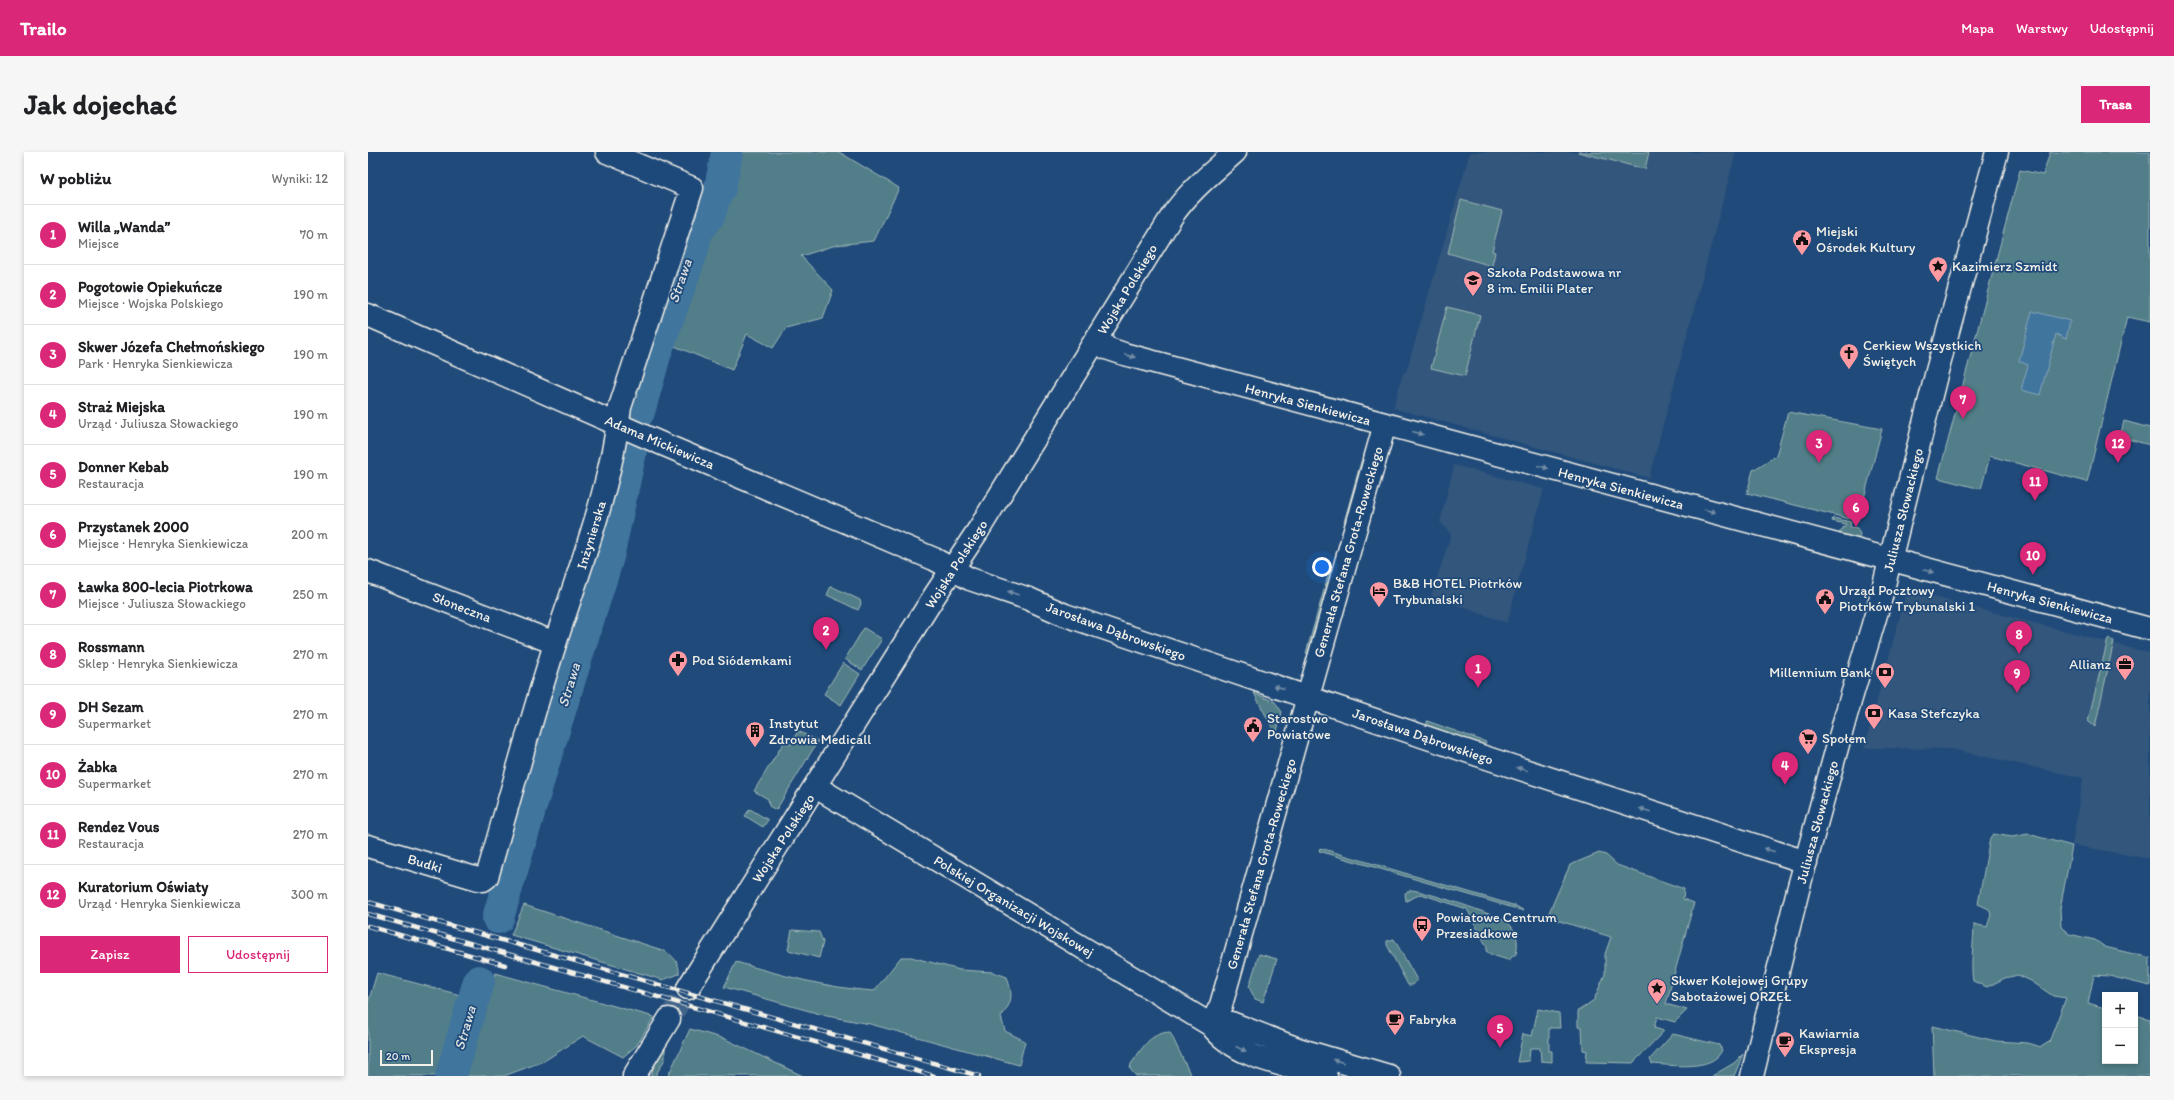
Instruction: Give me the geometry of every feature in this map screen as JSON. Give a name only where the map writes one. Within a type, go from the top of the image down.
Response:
[{"type":"street","name":"Inżynierska","points":[[483,880],[486,877],[556,643],[595,525],[616,440],[629,429],[620,407],[692,188],[607,152]]},
{"type":"street","name":"Wojska Polskiego","points":[[688,988],[816,787],[1184,199],[1235,152]]},
{"type":"street","name":"Juliusza Słowackiego","points":[[1752,1076],[1806,862],[1891,559],[1938,371],[1997,152]]},
{"type":"street","name":"Adama Mickiewicza","points":[[368,315],[629,429],[934,559],[953,569]]},
{"type":"street","name":"Henryka Sienkiewicza","points":[[1098,337],[1106,348],[1114,351],[2150,629]]},
{"type":"street","name":"Generała Stefana Grota-Roweckiego","points":[[1211,1025],[1221,1005],[1385,424]]},
{"type":"street","name":"Jarosława Dąbrowskiego","points":[[953,569],[970,579],[1029,599],[1088,623],[1806,862]]},
{"type":"street","name":"Słoneczna","points":[[368,571],[556,643]]},
{"type":"street","name":"Polskiej Organizacji Wojskowej","points":[[816,787],[1211,1025],[1219,1036],[1246,1052],[1326,1076]]},
{"type":"street","name":"Budki","points":[[368,846],[483,880]]},
{"type":"street","points":[[634,1076],[669,1019]]},
{"type":"street","points":[[1211,1025],[1231,1023],[1292,1047],[1389,1076]]},
{"type":"shaded area","points":[[1470,152],[1736,152],[1649,478],[1393,408],[1403,373],[1406,372]]},
{"type":"shaded area","points":[[2032,311],[2070,321],[2066,339],[2056,334],[2040,395],[2021,390],[2028,365],[2019,361]]},
{"type":"shaded area","points":[[1454,465],[1544,489],[1507,623],[1431,596],[1451,535],[1440,522]]},
{"type":"shaded area","points":[[1907,590],[2150,653],[2150,859],[2072,845],[2083,778],[1950,749],[1864,748]]},
{"type":"green space","points":[[739,152],[839,152],[899,188],[874,241],[836,245],[801,256],[833,290],[823,318],[786,328],[773,348],[747,334],[732,370],[672,345]]},
{"type":"green space","points":[[1578,152],[1649,152],[1645,169]]},
{"type":"green space","points":[[2050,152],[2150,152],[2150,322],[2127,317],[2087,482],[1990,456],[1981,489],[1938,478],[2020,170],[2043,175]]},
{"type":"green space","points":[[1461,200],[1502,211],[1492,251],[1495,252],[1492,266],[1448,253]]},
{"type":"green space","points":[[1447,307],[1480,315],[1465,376],[1431,368]]},
{"type":"green space","points":[[1788,412],[1882,429],[1858,521],[1747,493],[1753,470],[1776,456]]},
{"type":"green space","points":[[2124,421],[2150,428],[2150,445],[2120,437]]},
{"type":"green space","points":[[1362,458],[1365,459],[1347,520],[1344,522]]},
{"type":"green space","points":[[1833,518],[1851,522],[1850,527],[1857,528],[1860,534],[1858,542],[1837,536],[1846,524],[1832,521]]},
{"type":"green space","points":[[1329,572],[1332,573],[1309,654],[1306,653]]},
{"type":"green space","points":[[831,586],[860,600],[861,604],[858,610],[827,595]]},
{"type":"green space","points":[[864,628],[882,639],[862,670],[845,659]]},
{"type":"green space","points":[[2108,639],[2114,641],[2095,727],[2088,721]]},
{"type":"green space","points":[[843,663],[860,674],[841,705],[824,694]]},
{"type":"green space","points":[[1254,693],[1275,702],[1282,712],[1276,735]]},
{"type":"green space","points":[[1427,721],[1486,742],[1484,746],[1427,729]]},
{"type":"green space","points":[[798,731],[818,741],[776,810],[769,806],[768,799],[754,791],[784,742],[790,745]]},
{"type":"green space","points":[[750,809],[768,820],[763,827],[745,816]]},
{"type":"green space","points":[[1993,834],[2012,837],[2028,834],[2072,846],[2060,909],[2061,927],[2069,934],[2095,940],[2105,947],[2150,958],[2150,986],[2109,976],[2094,975],[2088,1003],[2102,1007],[2102,1064],[2138,1064],[2138,1016],[2150,1019],[2150,1076],[1934,1076],[1932,1026],[1996,1041],[2028,1043],[2041,1047],[2049,1042],[2066,998],[2053,996],[2031,981],[2018,975],[2005,978],[1987,987],[1973,981],[1972,961],[1974,924],[1987,927],[1991,915],[1989,909],[1978,904],[1990,838]]},
{"type":"green space","points":[[1320,848],[1516,906],[1524,911],[1319,851]]},
{"type":"green space","points":[[1599,853],[1606,855],[1617,865],[1684,889],[1683,899],[1694,903],[1666,1004],[1687,1010],[1675,1022],[1657,1017],[1654,1028],[1664,1031],[1633,1063],[1586,1062],[1587,1051],[1583,1050],[1582,1027],[1578,1027],[1578,1011],[1594,1000],[1605,974],[1605,954],[1611,937],[1547,917],[1570,865]]},
{"type":"green space","points":[[1411,890],[1430,894],[1461,904],[1508,923],[1515,933],[1517,945],[1516,954],[1508,960],[1492,955],[1486,951],[1487,947],[1467,909],[1421,894],[1406,901],[1405,893]]},
{"type":"green space","points":[[524,905],[665,951],[676,961],[679,974],[663,980],[511,935]]},
{"type":"green space","points":[[792,930],[819,932],[823,942],[819,958],[788,950]]},
{"type":"green space","points":[[1394,939],[1417,980],[1413,985],[1408,985],[1387,945],[1387,941]]},
{"type":"green space","points":[[1259,954],[1277,959],[1263,1002],[1255,999],[1249,987]]},
{"type":"green space","points":[[901,957],[911,957],[960,970],[993,972],[1007,977],[1011,998],[1008,1007],[1001,1017],[1005,1031],[1025,1041],[1019,1065],[870,1024],[827,1016],[724,987],[736,962],[821,984],[874,991]]},
{"type":"green space","points":[[377,973],[468,997],[446,1076],[368,1076],[368,1003]]},
{"type":"green space","points":[[495,973],[654,1017],[637,1045],[623,1057],[583,1036],[544,1061],[504,1076],[461,1076]]},
{"type":"green space","points":[[1538,1009],[1559,1013],[1560,1028],[1549,1028],[1549,1051],[1552,1051],[1552,1062],[1541,1061],[1540,1048],[1530,1048],[1529,1061],[1517,1062],[1523,1034],[1532,1036]]},
{"type":"green space","points":[[690,1029],[725,1039],[803,1076],[668,1076]]},
{"type":"green space","points":[[1170,1032],[1191,1076],[1136,1076],[1130,1069],[1131,1064],[1143,1048],[1157,1035]]},
{"type":"green space","points":[[1673,1034],[1719,1045],[1722,1050],[1717,1057],[1710,1062],[1701,1064],[1680,1066],[1652,1064],[1650,1059]]},
{"type":"green space","points":[[665,1043],[665,1059],[655,1076],[651,1076],[655,1060]]},
{"type":"green space","points":[[1743,1054],[1734,1076],[1712,1076],[1734,1063]]},
{"type":"waterway","name":"Strawa","points":[[639,412],[656,352],[692,252],[697,231],[710,214],[714,199],[720,188],[727,152]]},
{"type":"waterway","name":"Strawa","points":[[498,918],[545,759],[608,557],[631,451]]},
{"type":"waterway","name":"Strawa","points":[[451,1076],[479,981]]},
{"type":"tunnel","points":[[669,1019],[688,988]]},
{"type":"railway","points":[[368,902],[979,1076]]},
{"type":"railway","points":[[368,914],[934,1076]]},
{"type":"railway","points":[[368,926],[505,965]]},
{"type":"place","name":"Miejski Ośrodek Kultury","points":[[1802,256]]},
{"type":"place","name":"Kazimierz Szmidt","points":[[1938,283]]},
{"type":"place","name":"Szkoła Podstawowa nr 8 im. Emilii Plater","points":[[1473,297]]},
{"type":"place","name":"Cerkiew Wszystkich Świętych","points":[[1849,370]]},
{"type":"place","name":"Ławka 800-lecia Piotrkowa","points":[[1963,419]]},
{"type":"place","name":"Skwer Józefa Chełmońskiego","points":[[1819,463]]},
{"type":"place","name":"Kuratorium Oświaty","points":[[2118,463]]},
{"type":"place","name":"Rendez Vous","points":[[2035,501]]},
{"type":"place","name":"Przystanek 2000","points":[[1856,527]]},
{"type":"place","name":"Żabka","points":[[2033,575]]},
{"type":"place","name":"B&B HOTEL Piotrków Trybunalski","points":[[1379,608]]},
{"type":"place","name":"Urząd Pocztowy Piotrków Trybunalski 1","points":[[1825,615]]},
{"type":"place","name":"Pogotowie Opiekuńcze","points":[[826,650]]},
{"type":"place","name":"Rossmann","points":[[2019,654]]},
{"type":"place","name":"Pod Siódemkami","points":[[678,677]]},
{"type":"place","name":"Allianz","points":[[2125,681]]},
{"type":"place","name":"Willa „Wanda”","points":[[1478,688]]},
{"type":"place","name":"Millennium Bank","points":[[1885,689]]},
{"type":"place","name":"DH Sezam","points":[[2017,693]]},
{"type":"place","name":"Kasa Stefczyka","points":[[1874,730]]},
{"type":"place","name":"Starostwo Powiatowe","points":[[1253,743]]},
{"type":"place","name":"Instytut Zdrowia Medicall","points":[[755,748]]},
{"type":"place","name":"Społem","points":[[1808,755]]},
{"type":"place","name":"Straż Miejska","points":[[1785,785]]},
{"type":"place","name":"Powiatowe Centrum Przesiadkowe","points":[[1422,942]]},
{"type":"place","name":"Skwer Kolejowej Grupy Sabotażowej ORZEŁ","points":[[1657,1005]]},
{"type":"place","name":"Fabryka","points":[[1395,1036]]},
{"type":"place","name":"Donner Kebab","points":[[1500,1048]]},
{"type":"place","name":"Kawiarnia Ekspresja","points":[[1785,1058]]}]
